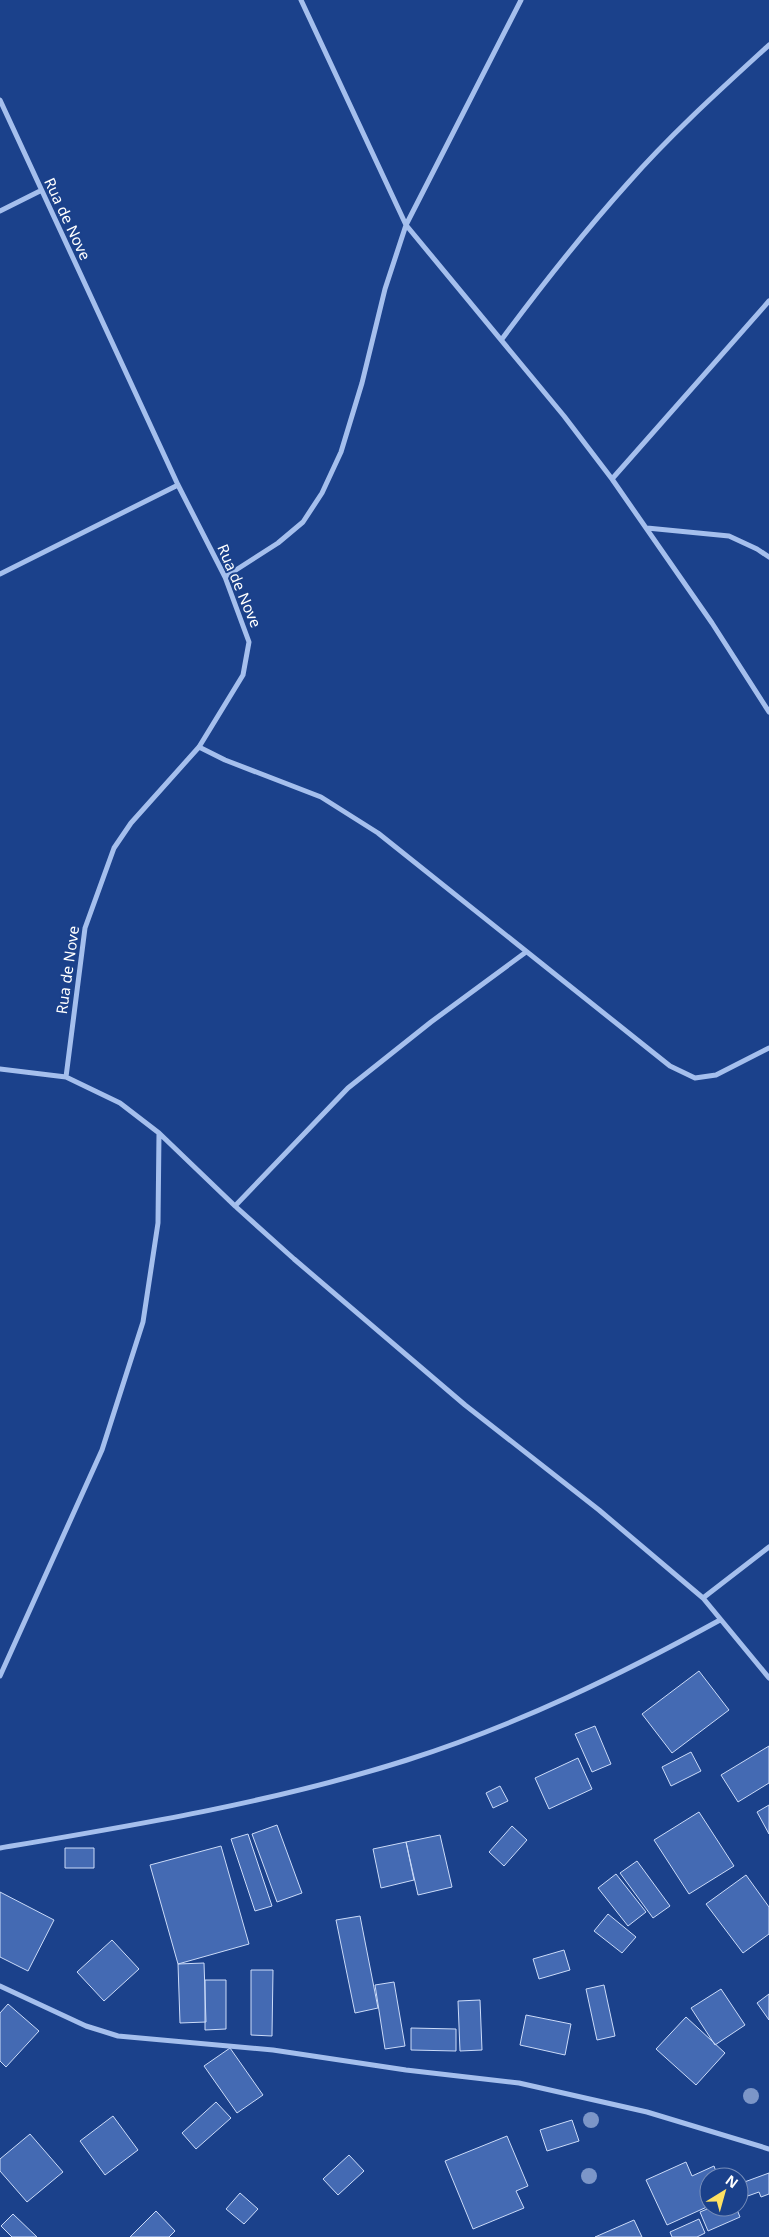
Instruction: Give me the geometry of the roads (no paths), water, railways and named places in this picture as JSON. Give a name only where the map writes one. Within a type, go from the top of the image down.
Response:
[{"type":"street","points":[[301,0],[406,225],[502,339],[612,479],[712,623],[769,712]]},
{"type":"street","points":[[226,577],[278,543],[303,522],[322,493],[341,452],[362,383],[385,289],[406,225],[521,0]]},
{"type":"street","points":[[502,339],[556,266],[629,182],[706,103],[769,45]]},
{"type":"street","name":"Rua de Nove","points":[[0,100],[178,485],[226,577],[249,642],[243,675],[199,747],[131,823],[114,848],[85,928],[66,1077]]},
{"type":"street","points":[[0,211],[40,190]]},
{"type":"street","points":[[612,479],[769,301]]},
{"type":"street","points":[[0,574],[178,485]]},
{"type":"street","points":[[647,528],[729,536],[757,549],[769,557]]},
{"type":"street","points":[[199,747],[226,760],[320,797],[378,833],[670,1066],[695,1078],[716,1075],[769,1048]]},
{"type":"street","points":[[235,1206],[348,1088],[431,1022],[526,952]]},
{"type":"street","points":[[0,1069],[66,1077],[120,1103],[159,1133],[235,1206],[465,1405],[599,1510],[704,1598],[769,1678]]},
{"type":"street","points":[[0,1676],[102,1450],[143,1322],[158,1223],[159,1133]]},
{"type":"street","points":[[704,1598],[769,1547]]},
{"type":"street","points":[[0,1848],[245,1802],[312,1787],[408,1760],[562,1702],[643,1662],[720,1620]]},
{"type":"street","points":[[0,1986],[86,2026],[118,2036],[273,2050],[406,2070],[519,2083],[647,2112],[769,2149]]}]
